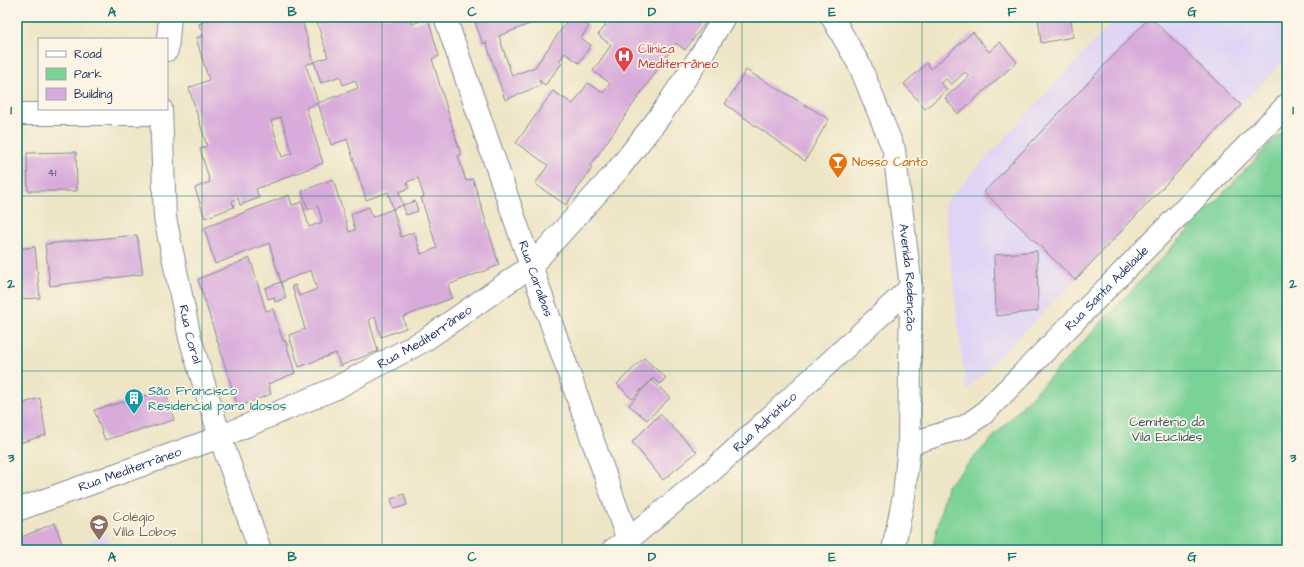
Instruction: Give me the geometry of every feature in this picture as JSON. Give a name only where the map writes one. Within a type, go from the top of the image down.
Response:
[{"type":"street","points":[[168,39],[170,17]]},
{"type":"street","name":"Rua Caraíbas","points":[[445,17],[531,266],[621,545]]},
{"type":"street","name":"Rua Mediterrâneo","points":[[17,510],[220,438],[336,388],[425,340],[531,266],[617,171],[660,116],[706,49],[724,17]]},
{"type":"street","name":"Avenida Redenção","points":[[832,17],[860,66],[894,150],[911,287],[909,444],[904,496],[894,550]]},
{"type":"street","name":"Rua Santa Adelaide","points":[[909,444],[964,427],[983,414],[1287,105]]},
{"type":"street","points":[[17,114],[161,112]]},
{"type":"street","name":"Rua Coral","points":[[161,112],[165,218],[190,338],[220,438],[260,550]]},
{"type":"street","name":"Rua Adriático","points":[[621,545],[714,469],[911,287]]},
{"type":"shaded area","points":[[1117,17],[1287,17],[1287,58],[1075,280],[966,391],[944,204]]},
{"type":"shaded area","name":"Colégio Villa Lobos","points":[[107,534],[113,550],[67,550],[71,548]]},
{"type":"green space","name":"Cemitério da Vila Euclides","points":[[1287,128],[1287,550],[932,550],[947,486],[1267,147]]},
{"type":"building","points":[[216,17],[301,17],[314,62],[306,65],[318,103],[306,108],[323,163],[256,189],[259,198],[240,205],[238,198],[232,201],[234,207],[205,218],[195,188],[210,182],[200,149],[207,146],[189,88],[209,80],[196,38],[203,36],[199,24]],"holes":[[[281,117],[292,153],[282,157],[271,121]]]},
{"type":"building","points":[[323,17],[410,17],[412,24],[428,18],[439,56],[432,59],[461,155],[458,156],[466,181],[473,179],[499,265],[448,285],[452,298],[403,317],[406,328],[381,337],[375,317],[369,320],[378,351],[340,366],[336,353],[299,367],[289,335],[305,329],[292,286],[295,285],[299,296],[317,289],[311,270],[281,282],[269,243],[215,264],[204,228],[289,195],[292,205],[302,202],[309,227],[322,222],[318,206],[308,210],[302,191],[333,179],[349,232],[355,230],[351,214],[369,207],[372,217],[393,209],[388,192],[366,200],[347,139],[331,145],[318,103],[358,88],[355,80],[343,85],[340,76],[321,83],[314,62],[328,57],[316,19]],"holes":[[[418,178],[424,197],[421,198],[437,248],[421,254],[414,232],[401,237],[393,209],[403,205],[399,192],[409,188],[407,182]]]},
{"type":"building","points":[[483,17],[547,17],[499,36],[512,76],[535,67],[570,17],[575,17],[589,26],[581,38],[591,45],[579,63],[565,53],[559,61],[562,63],[545,85],[539,80],[541,85],[505,100],[486,42],[483,44],[475,22],[483,19]]},
{"type":"building","points":[[594,17],[699,17],[706,22],[685,50],[676,43],[590,166],[592,168],[566,205],[535,184],[548,165],[516,143],[553,91],[573,104],[588,83],[603,93],[610,83],[593,71],[611,45],[598,35],[606,25]]},
{"type":"building","points":[[1038,17],[1071,17],[1073,37],[1041,43]]},
{"type":"building","points":[[1150,17],[1241,105],[1075,280],[984,192]]},
{"type":"building","points":[[973,32],[989,52],[1000,42],[1017,62],[958,114],[945,98],[969,76],[965,72],[951,85],[946,79],[941,83],[947,90],[925,109],[904,84],[927,63],[931,69]]},
{"type":"building","points":[[746,70],[829,119],[805,161],[725,104]]},
{"type":"building","points":[[76,152],[77,191],[28,191],[27,153]]},
{"type":"building","points":[[415,201],[418,211],[406,215],[403,205]]},
{"type":"building","points":[[137,235],[143,274],[50,286],[45,244]]},
{"type":"building","points":[[35,247],[40,298],[17,299],[17,249]]},
{"type":"building","points":[[1037,251],[1038,311],[996,316],[994,255]]},
{"type":"building","points":[[250,258],[266,311],[273,309],[283,341],[285,340],[295,373],[268,384],[271,394],[238,407],[198,279]]},
{"type":"building","points":[[281,282],[286,298],[275,302],[274,297],[268,299],[265,288]]},
{"type":"building","points":[[644,358],[666,378],[660,384],[653,378],[632,399],[617,384]]},
{"type":"building","points":[[652,380],[670,398],[647,420],[629,405]]},
{"type":"building","name":"São Francisco Residencial para Idosos","points":[[165,390],[174,420],[105,440],[94,410]]},
{"type":"building","points":[[40,398],[46,435],[17,444],[17,405]]},
{"type":"building","points":[[660,414],[697,452],[663,480],[632,442]]},
{"type":"building","points":[[404,494],[407,505],[394,509],[391,499]]},
{"type":"building","points":[[55,523],[64,550],[17,550],[17,539]]},
{"type":"place","name":"Clínica Mediterrâneo","points":[[624,73]]},
{"type":"place","name":"Nosso Canto","points":[[838,179]]},
{"type":"place","name":"São Francisco Residencial para Idosos","points":[[134,415]]},
{"type":"place","name":"Colégio Villa Lobos","points":[[99,541]]}]
